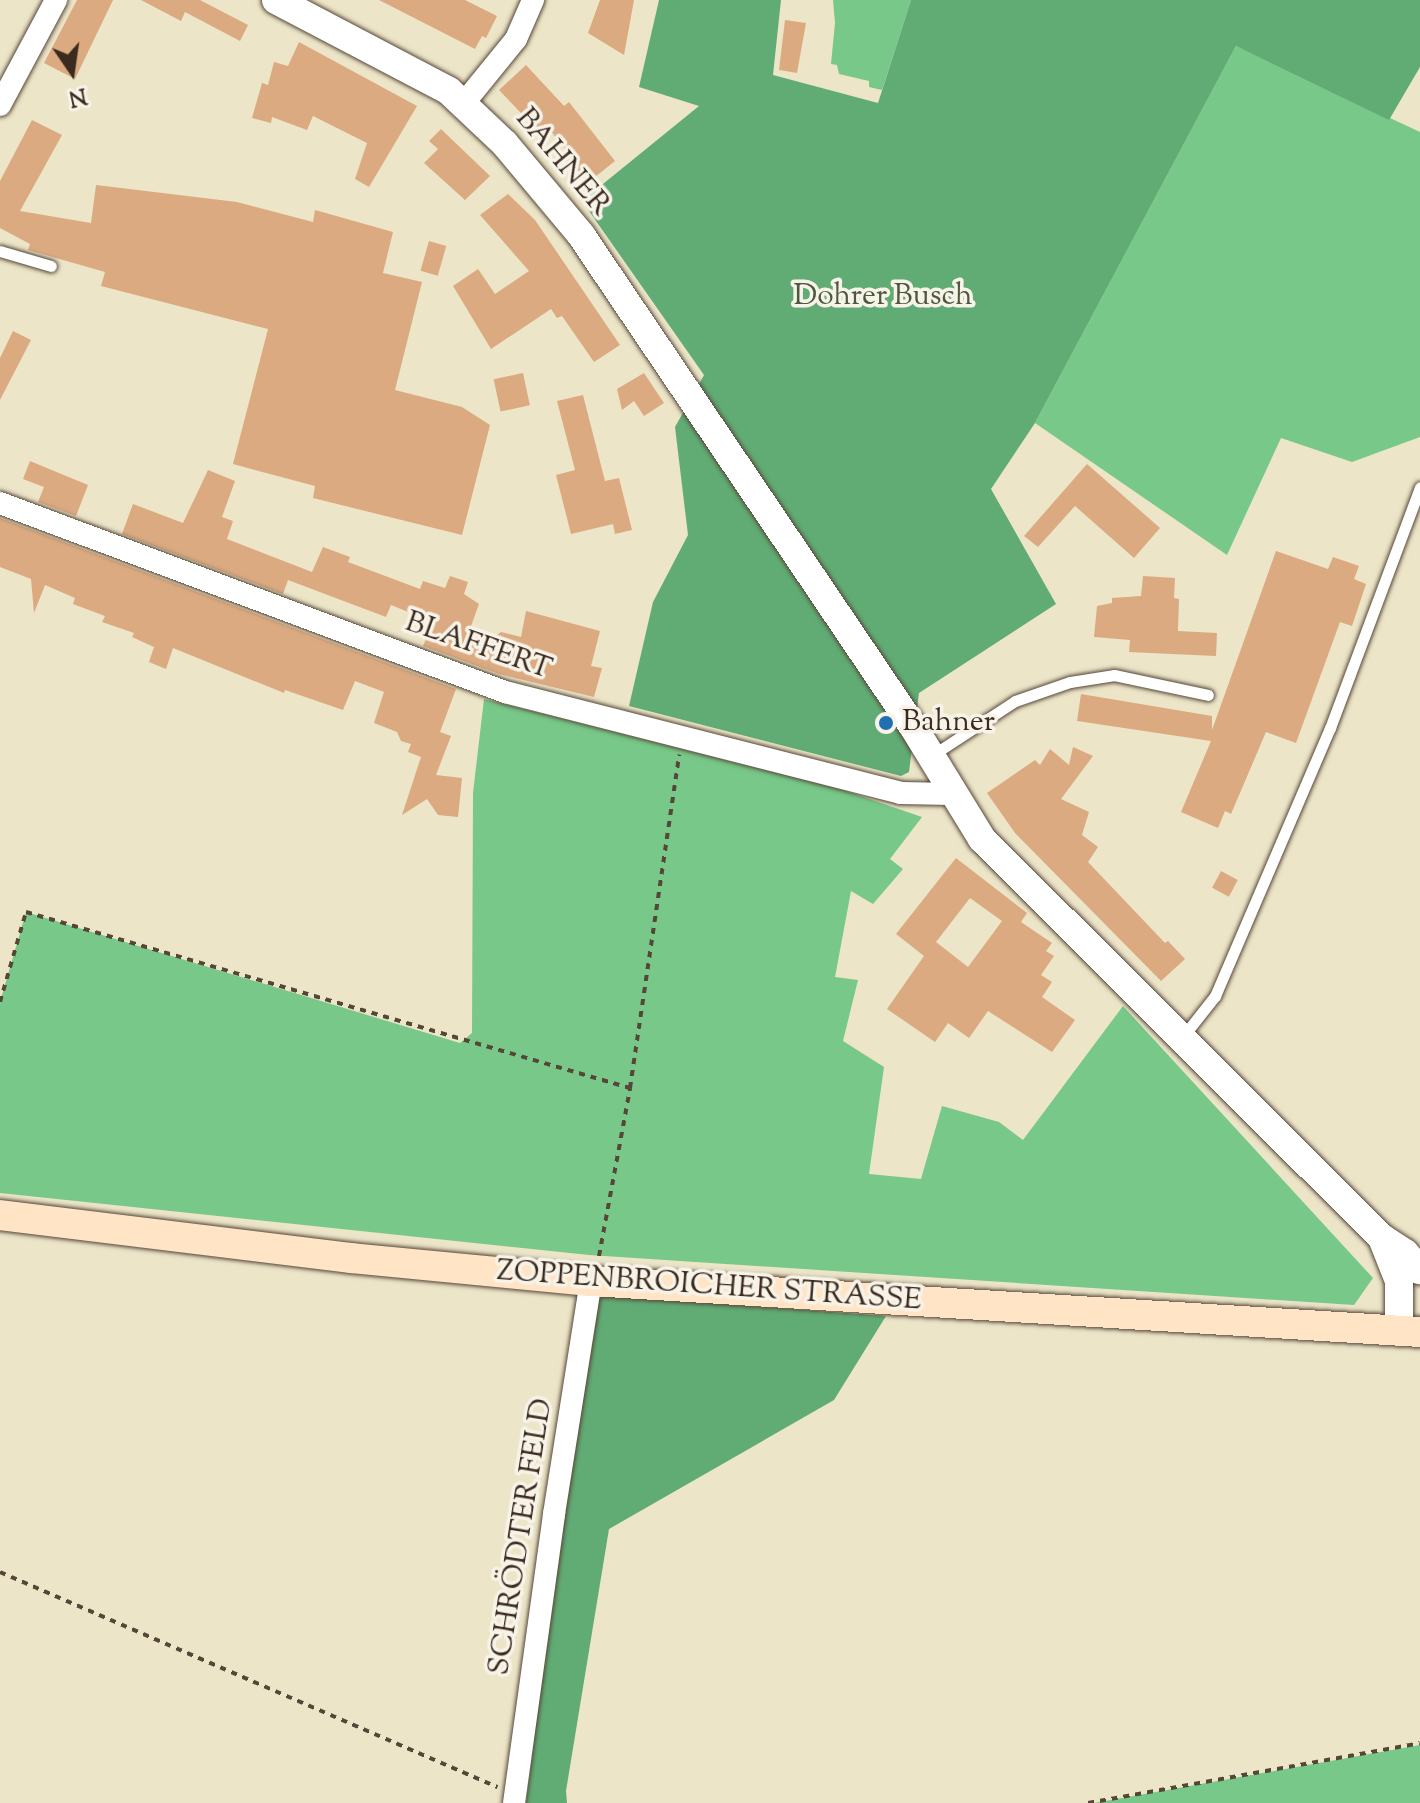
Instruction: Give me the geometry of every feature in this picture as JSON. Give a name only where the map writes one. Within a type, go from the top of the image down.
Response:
[{"type":"main road","name":"ZOPPENBROICHER STRASSE","points":[[0,1215],[351,1258],[591,1281],[1410,1331]]},
{"type":"street","points":[[0,105],[56,0]]},
{"type":"street","name":"BAHNER","points":[[276,0],[375,51],[464,103],[553,198],[581,235],[931,756],[982,839],[1382,1238],[1405,1253],[1420,1270]]},
{"type":"street","points":[[464,103],[516,39],[533,0]]},
{"type":"street","name":"BLAFFERT","points":[[0,503],[505,692],[901,793],[952,794]]},
{"type":"street","points":[[1382,1238],[1399,1281],[1410,1331]]},
{"type":"street","name":"SCHRÖDTER FELD","points":[[514,1799],[591,1281]]},
{"type":"lane","points":[[0,251],[51,266]]},
{"type":"lane","points":[[1181,1039],[1215,996],[1330,728],[1420,487]]},
{"type":"lane","points":[[931,756],[1015,701],[1070,682],[1114,675],[1208,695]]},
{"type":"path","points":[[591,1281],[598,1263],[630,1088],[681,737]]},
{"type":"path","points":[[0,1002],[26,912],[630,1088]]},
{"type":"path","points":[[0,1572],[514,1799]]},
{"type":"path","points":[[1088,1803],[1420,1743]]},
{"type":"green space","name":"Dohrer Busch","points":[[659,0],[781,0],[773,75],[878,103],[911,0],[1420,0],[1420,67],[1389,120],[1236,46],[1035,423],[991,489],[1056,604],[919,693],[909,772],[901,776],[629,706],[653,602],[688,535],[675,427],[704,375],[582,201],[699,106],[639,87]]},
{"type":"green space","points":[[833,0],[911,0],[882,90],[869,87],[869,81],[839,74],[837,65],[831,64],[835,23]]},
{"type":"green space","points":[[1236,46],[1420,132],[1420,437],[1352,462],[1281,438],[1227,555],[1035,423]]},
{"type":"green space","points":[[484,699],[840,789],[922,817],[890,859],[903,869],[873,904],[851,891],[835,977],[858,980],[843,1041],[884,1067],[869,1174],[921,1179],[942,1106],[999,1122],[1023,1140],[1123,1006],[1373,1278],[1354,1305],[589,1255],[0,1193],[0,1002],[26,912],[460,1043],[472,1033],[473,793]]},
{"type":"green space","points":[[590,1294],[886,1316],[834,1400],[609,1529],[566,1791],[567,1803],[526,1803]]},
{"type":"green space","points":[[1420,1745],[1420,1803],[1094,1803]]},
{"type":"building","points":[[77,0],[113,0],[75,79],[44,63]]},
{"type":"building","points":[[141,0],[200,0],[248,25],[240,41],[185,12],[181,21]]},
{"type":"building","points":[[379,0],[465,0],[497,16],[486,38],[482,36],[475,49]]},
{"type":"building","points":[[600,0],[634,0],[624,55],[588,33]]},
{"type":"building","points":[[785,20],[806,23],[797,73],[779,70]]},
{"type":"building","points":[[299,42],[417,106],[369,187],[355,179],[367,143],[313,116],[307,130],[272,117],[271,123],[252,118],[262,83],[268,85],[274,62],[288,66]]},
{"type":"building","points":[[526,65],[564,106],[569,102],[615,161],[590,181],[581,170],[575,175],[560,155],[566,150],[545,124],[538,131],[499,90]]},
{"type":"building","points":[[32,120],[62,135],[20,211],[91,223],[96,185],[237,202],[313,222],[315,210],[393,232],[383,273],[422,282],[395,390],[462,407],[490,425],[462,535],[313,498],[315,486],[233,464],[268,329],[101,286],[105,272],[28,250],[30,244],[0,228],[0,181]]},
{"type":"building","points":[[441,129],[490,176],[465,200],[424,163],[438,149],[429,141]]},
{"type":"building","points":[[508,194],[535,220],[620,345],[594,362],[562,316],[557,318],[551,309],[491,349],[453,286],[478,269],[495,294],[529,271],[480,215]]},
{"type":"building","points":[[429,241],[446,246],[438,276],[420,271]]},
{"type":"building","points":[[13,331],[31,340],[0,400],[0,358]]},
{"type":"building","points":[[523,373],[530,405],[501,412],[494,379]]},
{"type":"building","points":[[644,373],[664,403],[644,416],[634,401],[622,410],[617,389]]},
{"type":"building","points":[[583,395],[605,481],[619,478],[632,530],[615,534],[613,524],[571,534],[556,475],[575,470],[557,401]]},
{"type":"building","points":[[30,461],[88,485],[76,516],[38,502],[44,487],[23,479]]},
{"type":"building","points":[[1087,464],[1160,528],[1134,558],[1075,506],[1038,547],[1024,536]]},
{"type":"building","points":[[208,470],[235,481],[222,517],[233,521],[227,539],[312,572],[323,547],[350,557],[348,562],[420,589],[423,581],[445,588],[450,576],[468,582],[464,594],[479,604],[470,629],[494,637],[501,632],[521,637],[526,611],[600,631],[591,666],[602,668],[594,697],[499,674],[423,646],[433,622],[391,605],[386,617],[288,580],[283,594],[122,534],[133,504],[183,523]]},
{"type":"building","points":[[0,518],[456,689],[440,732],[451,736],[436,775],[462,778],[458,817],[438,815],[427,799],[402,815],[421,757],[408,752],[411,744],[401,741],[397,732],[374,723],[384,692],[355,681],[343,710],[285,690],[284,693],[173,648],[166,669],[149,662],[154,647],[132,637],[134,633],[102,622],[105,616],[73,604],[75,598],[45,585],[34,613],[31,579],[0,567]]},
{"type":"building","points":[[1276,551],[1328,569],[1333,557],[1359,566],[1354,579],[1366,584],[1352,626],[1340,622],[1296,743],[1266,732],[1231,814],[1225,811],[1218,828],[1181,812],[1211,741],[1077,721],[1081,694],[1212,716],[1212,730]]},
{"type":"building","points":[[1143,576],[1175,578],[1174,598],[1179,599],[1178,631],[1217,633],[1216,656],[1129,652],[1130,640],[1094,637],[1097,606],[1112,603],[1112,598],[1141,596]]},
{"type":"building","points":[[1073,747],[1093,756],[1061,799],[1089,812],[1082,835],[1098,847],[1088,862],[1165,943],[1168,941],[1185,959],[1161,981],[1015,833],[987,793],[1035,760],[1040,765],[1050,749],[1069,765]]},
{"type":"building","points":[[956,858],[1027,913],[1021,922],[1052,943],[1046,951],[1054,956],[1041,975],[1052,982],[1042,997],[1075,1020],[1052,1052],[988,1011],[969,1038],[948,1023],[935,1042],[887,1009],[924,956],[896,934]],"holes":[[[970,898],[1002,921],[968,967],[936,942]]]},
{"type":"building","points":[[1221,871],[1238,880],[1229,897],[1212,888]]},
{"type":"place","name":"Bahner","points":[[886,723]]}]
